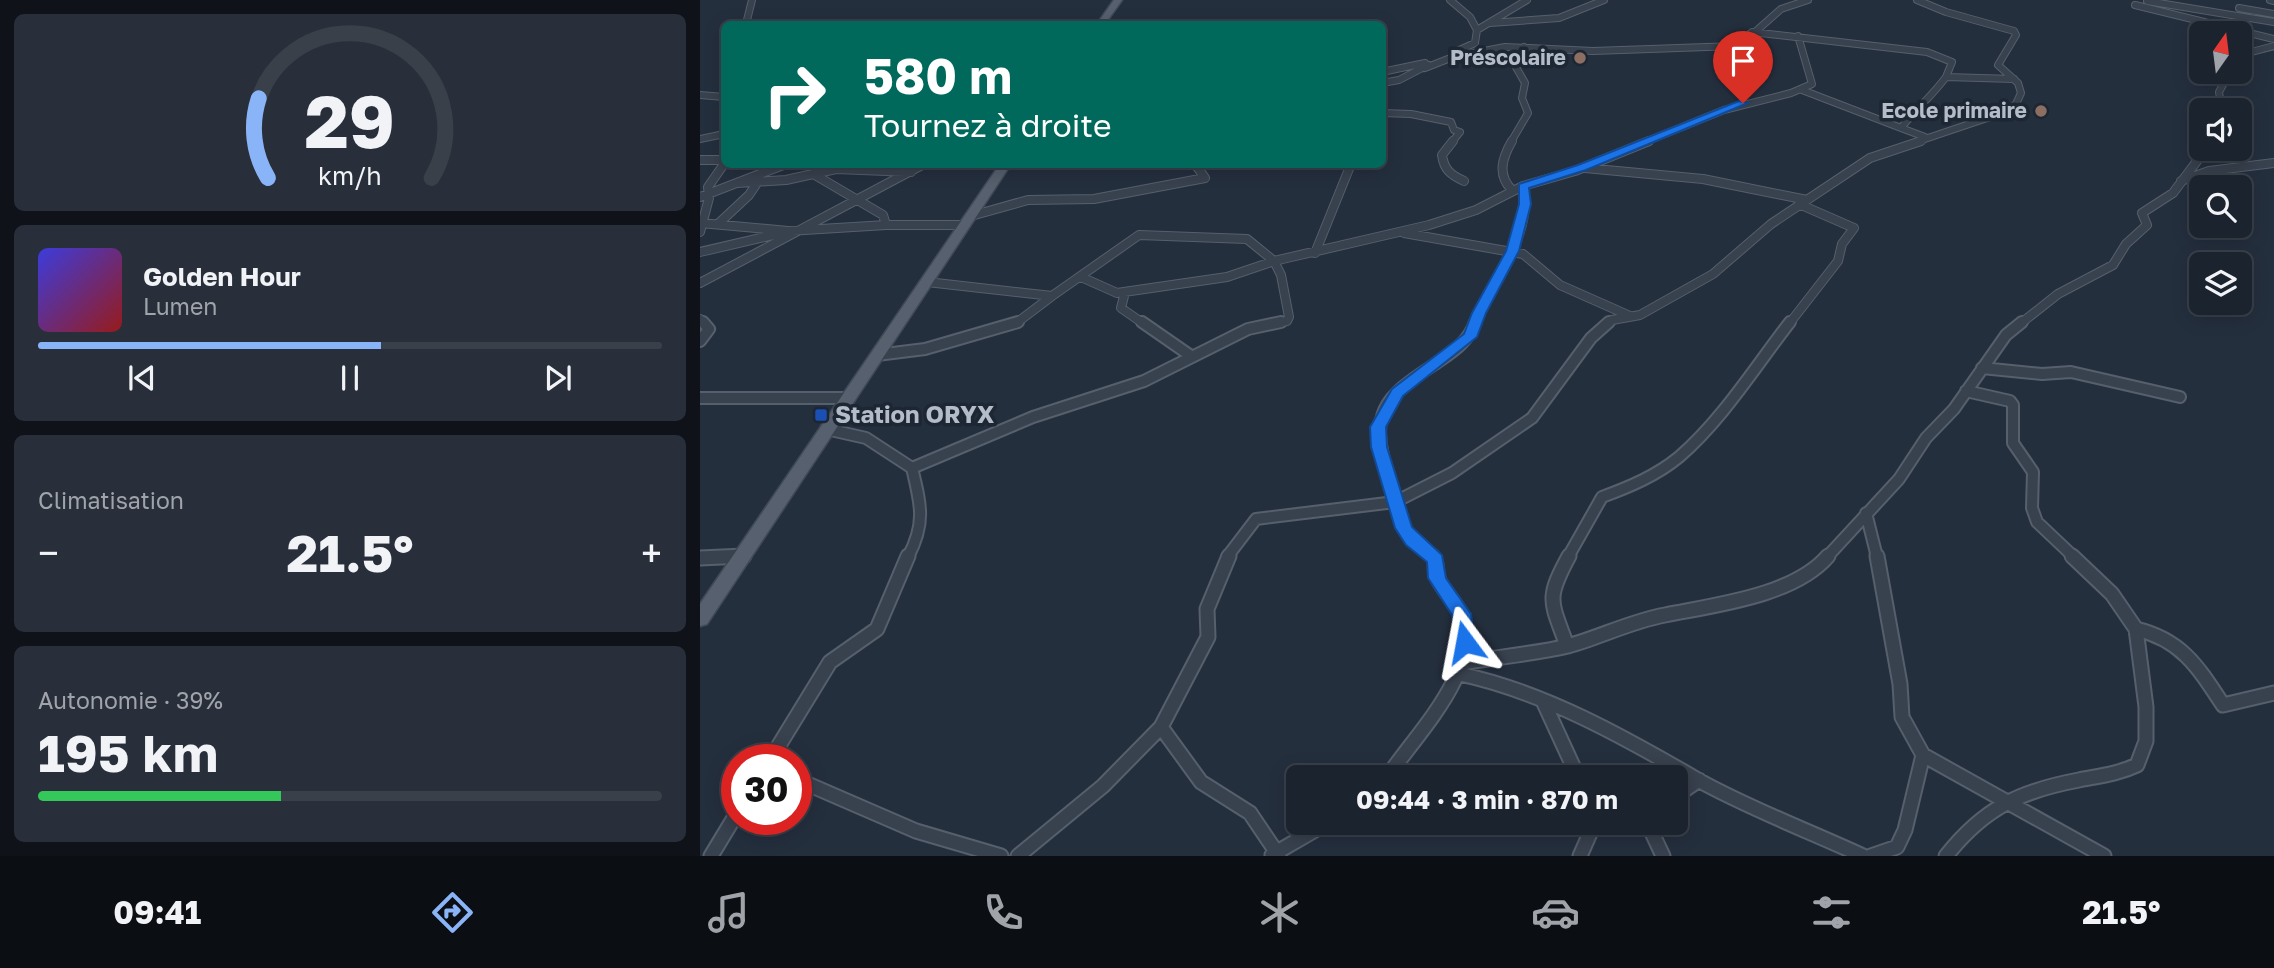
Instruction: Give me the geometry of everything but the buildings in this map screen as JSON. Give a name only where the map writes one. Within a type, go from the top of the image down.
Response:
[{"type":"main road","points":[[1103,21],[1118,0]]},
{"type":"main road","points":[[700,619],[1003,168]]},
{"type":"street","points":[[747,21],[752,0]]},
{"type":"street","points":[[1424,68],[1475,43],[1477,30],[1470,17],[1450,0]]},
{"type":"street","points":[[1477,30],[1527,0]]},
{"type":"street","points":[[1484,24],[1559,18],[1604,0]]},
{"type":"street","points":[[1755,32],[1781,9],[1808,0]]},
{"type":"street","points":[[1018,856],[1103,786],[1161,727],[1208,637],[1207,609],[1227,558],[1256,519],[1395,502],[1482,455],[1532,418],[1591,338],[1612,320],[1640,315],[1713,274],[1770,224],[1830,187],[1870,158],[1925,137],[2005,112],[2016,104],[2021,93],[2014,79],[1998,65],[2016,35],[2014,31],[1946,12],[1917,0]]},
{"type":"street","points":[[2234,16],[2245,0]]},
{"type":"street","points":[[2138,2],[2274,22]]},
{"type":"street","points":[[2138,2],[2274,39]]},
{"type":"street","points":[[2239,8],[2274,14]]},
{"type":"street","points":[[1386,82],[1475,52],[1505,47],[1592,51],[1735,46],[1745,34],[1755,32],[1927,52],[1952,62],[1952,68],[1925,105],[1913,113],[1901,128]]},
{"type":"street","points":[[1081,276],[1109,291],[1125,292],[1227,277],[1274,261],[1401,233],[1476,210],[1512,190],[1582,167],[1724,110],[1802,90],[1812,84],[1813,79],[1806,67],[1798,36]]},
{"type":"street","points":[[2252,52],[2274,46]]},
{"type":"street","points":[[1512,190],[1503,181],[1502,166],[1509,146],[1528,113],[1522,98],[1525,83],[1511,60],[1524,47]]},
{"type":"street","points":[[1386,71],[1434,61]]},
{"type":"street","points":[[1946,77],[2014,79]]},
{"type":"street","points":[[1802,90],[1925,137]]},
{"type":"street","points":[[700,95],[721,97]]},
{"type":"street","points":[[1386,113],[1411,114],[1451,122],[1454,130],[1460,132],[1443,155],[1443,164],[1449,175],[1464,181]]},
{"type":"street","points":[[700,139],[721,135]]},
{"type":"street","points":[[700,148],[715,137]]},
{"type":"street","points":[[700,160],[721,162]]},
{"type":"street","points":[[1461,669],[1567,646],[1663,615],[1705,609],[1757,594],[1803,576],[1822,564],[1899,479],[1926,439],[1954,409],[1982,368],[2019,322],[2058,294],[2113,265],[2126,244],[2147,225],[2142,213],[2173,193],[2197,161]]},
{"type":"street","points":[[2181,181],[2209,171],[2274,163]]},
{"type":"street","points":[[700,197],[721,166]]},
{"type":"street","points":[[1567,646],[1550,602],[1552,587],[1594,508],[1602,497],[1640,483],[1678,458],[1705,431],[1838,261],[1842,244],[1854,228],[1803,202],[1703,179],[1582,167]]},
{"type":"street","points":[[737,183],[776,168]]},
{"type":"street","points":[[832,168],[912,172]]},
{"type":"street","points":[[700,283],[918,168]]},
{"type":"street","points":[[700,252],[789,231],[968,221],[1028,200],[1094,199],[1189,183],[1205,178],[1198,168]]},
{"type":"street","points":[[1315,253],[1339,186],[1349,168]]},
{"type":"street","points":[[706,189],[759,180],[815,176],[836,169]]},
{"type":"street","points":[[815,176],[844,191],[856,202],[883,215],[886,225]]},
{"type":"street","points":[[718,224],[749,195],[759,180]]},
{"type":"street","points":[[1393,765],[1461,669],[1465,642],[1461,614],[1437,578],[1436,560],[1412,541],[1404,528],[1402,514],[1395,502],[1379,447],[1378,427],[1398,392],[1470,337],[1479,313],[1513,251],[1525,204],[1523,186]]},
{"type":"street","points":[[706,189],[701,226],[718,224],[789,231]]},
{"type":"street","points":[[1401,233],[1523,254],[1560,285],[1630,316]]},
{"type":"street","points":[[877,355],[925,349],[1014,325],[1139,235],[1247,239],[1274,261],[1281,275],[1289,317],[1287,321],[1248,329],[1144,381],[1033,417],[912,468]]},
{"type":"street","points":[[927,282],[1052,296]]},
{"type":"street","points":[[1125,292],[1121,308],[1191,356]]},
{"type":"street","points":[[700,319],[709,329],[700,341]]},
{"type":"street","points":[[1982,368],[2042,374],[2071,372],[2180,397]]},
{"type":"street","points":[[1945,856],[1965,829],[1991,808],[2059,784],[2104,779],[2137,765],[2146,740],[2146,707],[2136,629],[2112,593],[2037,522],[2032,508],[2033,472],[2013,443],[2013,405],[2010,401],[1966,391]]},
{"type":"street","points":[[700,398],[848,398]]},
{"type":"street","points":[[780,744],[830,662],[877,629],[890,604],[904,564],[920,534],[921,506],[912,468],[866,438],[826,429]]},
{"type":"street","points":[[1866,513],[1900,684],[1902,716],[1923,755],[2104,856]]},
{"type":"street","points":[[700,558],[744,556]]},
{"type":"street","points":[[2136,629],[2161,635],[2185,653],[2211,682],[2223,705],[2274,692]]},
{"type":"street","points":[[1461,669],[1544,703],[1677,765],[1699,780],[1863,856]]},
{"type":"street","points":[[1544,703],[1572,765]]},
{"type":"street","points":[[1161,727],[1201,782],[1217,796],[1250,813],[1274,855],[1307,835]]},
{"type":"street","points":[[1871,856],[1897,847],[1905,830],[1923,755]]},
{"type":"street","points":[[1688,788],[1699,780]]},
{"type":"street","points":[[812,786],[916,831],[1001,856]]},
{"type":"street","points":[[711,856],[724,835]]},
{"type":"street","points":[[1580,856],[1589,835]]},
{"type":"street","points":[[1653,835],[1663,856]]},
{"type":"place","name":"Préscolaire","points":[[1580,58]]},
{"type":"place","name":"Ecole primaire","points":[[2041,111]]},
{"type":"place","name":"Station ORYX","points":[[821,415]]},
{"type":"route","points":[[1465,642],[1461,614],[1437,578],[1436,560],[1412,541],[1404,528],[1402,514],[1395,502],[1379,447],[1378,427],[1388,406],[1398,392],[1470,337],[1479,313],[1513,251],[1525,204],[1526,192],[1523,186],[1630,149],[1743,103]]}]
